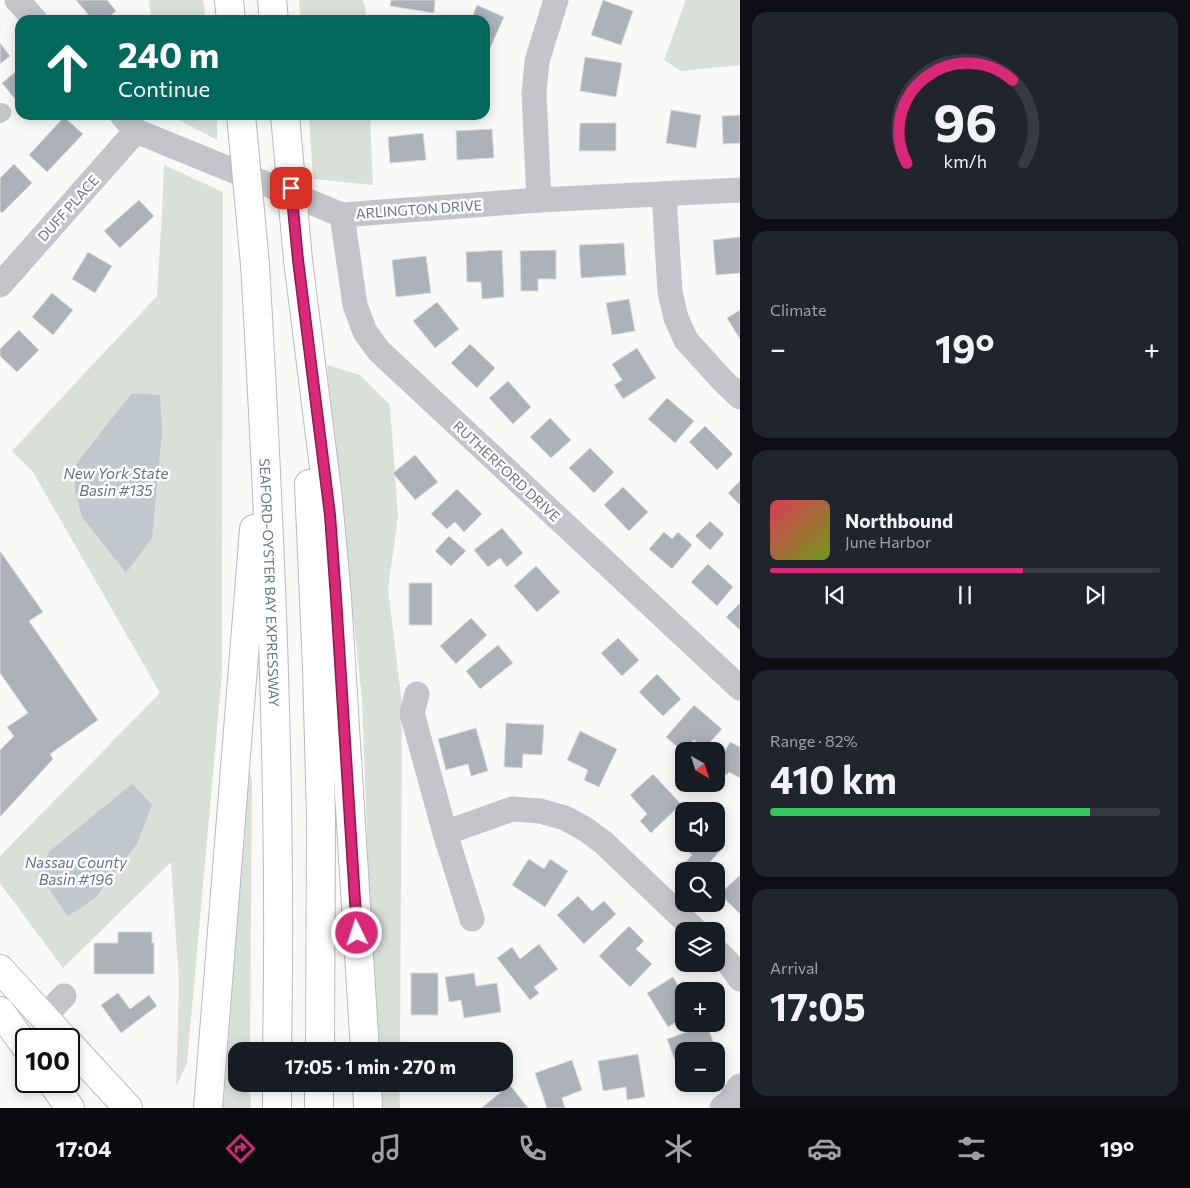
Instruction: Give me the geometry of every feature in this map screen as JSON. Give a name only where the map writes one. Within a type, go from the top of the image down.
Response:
[{"type":"main road","points":[[229,0],[230,15]]},
{"type":"main road","points":[[272,0],[274,15]]},
{"type":"main road","name":"SEAFORD-OYSTER BAY EXPRESSWAY","points":[[241,120],[255,264],[264,411],[275,670],[278,803],[278,1042]]},
{"type":"main road","points":[[285,120],[298,260],[327,490],[334,571],[364,1042]]},
{"type":"main road","points":[[298,260],[317,668],[320,816],[320,1042]]},
{"type":"main road","points":[[208,1108],[264,411]]},
{"type":"main road","points":[[0,969],[54,1028]]},
{"type":"main road","points":[[0,1011],[15,1032]]},
{"type":"main road","points":[[80,1056],[128,1108]]},
{"type":"main road","points":[[277,1092],[277,1108]]},
{"type":"main road","points":[[319,1092],[319,1108]]},
{"type":"main road","points":[[367,1092],[368,1108]]},
{"type":"main road","points":[[59,1093],[70,1108]]},
{"type":"street","points":[[17,0],[30,15]]},
{"type":"street","points":[[539,200],[534,94],[537,61],[556,0]]},
{"type":"street","name":"ARLINGTON DRIVE","points":[[129,123],[342,215],[539,200],[740,190]]},
{"type":"street","name":"DUFF PLACE","points":[[0,285],[129,123]]},
{"type":"street","points":[[664,194],[670,292],[676,318],[686,340],[740,397]]},
{"type":"street","name":"RUTHERFORD DRIVE","points":[[342,215],[354,305],[365,332],[379,351],[740,688]]},
{"type":"street","points":[[417,694],[412,713],[472,919]]},
{"type":"street","points":[[446,833],[512,809],[540,811],[565,818],[604,843],[687,922]]},
{"type":"street","points":[[725,959],[740,979]]},
{"type":"street","points":[[44,1017],[64,996]]},
{"type":"street","points":[[722,1108],[730,1101],[740,1086]]},
{"type":"shaded area","points":[[149,0],[203,0],[205,15],[151,15]]},
{"type":"shaded area","points":[[299,0],[362,0],[365,5],[366,15],[300,15]]},
{"type":"shaded area","points":[[686,0],[740,0],[740,65],[681,71],[664,60]]},
{"type":"shaded area","points":[[179,120],[217,120],[217,140]]},
{"type":"shaded area","points":[[309,120],[370,120],[373,185],[313,179]]},
{"type":"shaded area","points":[[164,165],[223,192],[222,673],[187,1063],[176,1087],[179,982],[171,862],[63,968],[0,883],[0,856],[160,693],[33,472],[12,451],[157,296]]},
{"type":"shaded area","points":[[327,365],[360,375],[390,405],[398,516],[388,589],[402,704],[400,1042],[378,1042],[369,892],[362,700]]},
{"type":"shaded area","points":[[247,765],[252,779],[250,1042],[228,1042],[228,1092],[250,1092],[251,1108],[213,1108]]},
{"type":"shaded area","points":[[382,1092],[399,1092],[400,1108],[383,1108]]},
{"type":"water","points":[[0,103],[5,104],[11,109],[11,116],[5,122],[0,123]]},
{"type":"water","name":"New York State Basin #135","points":[[132,393],[160,395],[162,432],[152,538],[126,573],[82,517],[75,490],[76,464]]},
{"type":"water","name":"Nassau County Basin #196","points":[[132,784],[152,805],[137,844],[95,898],[68,916],[38,873],[50,851]]},
{"type":"building","points":[[76,0],[107,0],[116,11],[111,15],[89,15]]},
{"type":"building","points":[[391,0],[435,0],[434,13],[390,6]]},
{"type":"building","points":[[603,0],[633,11],[621,45],[591,35]]},
{"type":"building","points":[[477,5],[504,17],[490,48],[490,15],[473,15]]},
{"type":"building","points":[[0,43],[10,56],[0,64]]},
{"type":"building","points":[[585,57],[622,63],[616,97],[580,91]]},
{"type":"building","points":[[15,72],[15,99],[2,83]]},
{"type":"building","points":[[671,110],[701,115],[696,148],[666,143]]},
{"type":"building","points":[[740,115],[740,143],[723,144],[722,116]]},
{"type":"building","points":[[61,120],[67,120],[83,134],[47,172],[29,155]]},
{"type":"building","points":[[580,123],[616,123],[616,151],[579,151]]},
{"type":"building","points":[[492,129],[494,158],[457,160],[456,131]]},
{"type":"building","points":[[423,133],[426,160],[390,163],[388,137]]},
{"type":"building","points":[[14,164],[32,183],[2,213],[0,211],[0,178]]},
{"type":"building","points":[[139,200],[154,216],[120,248],[104,231]]},
{"type":"building","points":[[740,237],[740,273],[716,275],[713,240]]},
{"type":"building","points":[[624,243],[626,275],[581,278],[579,245]]},
{"type":"building","points":[[502,250],[504,297],[482,299],[481,282],[467,282],[466,252]]},
{"type":"building","points":[[556,250],[556,279],[538,279],[538,291],[521,291],[520,251]]},
{"type":"building","points":[[88,252],[112,266],[95,293],[72,279]]},
{"type":"building","points":[[426,256],[431,293],[396,297],[392,260]]},
{"type":"building","points":[[52,293],[73,310],[53,335],[32,317]]},
{"type":"building","points":[[629,299],[635,331],[612,335],[606,303]]},
{"type":"building","points":[[437,302],[459,329],[435,348],[413,321]]},
{"type":"building","points":[[740,310],[740,339],[727,318]]},
{"type":"building","points":[[19,330],[39,350],[17,372],[0,356],[0,349]]},
{"type":"building","points":[[470,344],[495,368],[477,388],[451,363]]},
{"type":"building","points":[[637,348],[656,378],[623,399],[614,385],[622,380],[612,364]]},
{"type":"building","points":[[508,381],[531,407],[513,424],[489,398]]},
{"type":"building","points":[[667,398],[694,421],[675,443],[648,419]]},
{"type":"building","points":[[550,418],[571,440],[551,458],[530,437]]},
{"type":"building","points":[[705,426],[733,454],[717,470],[689,442]]},
{"type":"building","points":[[590,448],[614,472],[594,493],[569,468]]},
{"type":"building","points":[[415,455],[438,482],[415,500],[393,473]]},
{"type":"building","points":[[740,481],[740,505],[728,493]]},
{"type":"building","points":[[623,487],[648,512],[629,531],[604,505]]},
{"type":"building","points":[[457,489],[482,514],[464,532],[455,522],[447,529],[431,514]]},
{"type":"building","points":[[710,521],[724,534],[710,550],[695,536]]},
{"type":"building","points":[[502,528],[523,553],[507,567],[500,558],[488,567],[474,550]]},
{"type":"building","points":[[664,532],[672,539],[678,532],[692,545],[672,569],[649,549]]},
{"type":"building","points":[[449,536],[466,551],[451,566],[435,551]]},
{"type":"building","points":[[0,551],[43,612],[29,621],[98,720],[50,754],[53,759],[0,817],[0,750],[14,736],[7,727],[28,713],[0,673]]},
{"type":"building","points":[[708,564],[733,587],[717,606],[691,582]]},
{"type":"building","points":[[536,566],[560,592],[537,612],[514,586]]},
{"type":"building","points":[[409,583],[432,583],[432,625],[409,625]]},
{"type":"building","points":[[740,603],[740,630],[726,617]]},
{"type":"building","points":[[471,618],[487,635],[456,664],[440,646]]},
{"type":"building","points":[[618,638],[639,660],[622,676],[601,653]]},
{"type":"building","points":[[498,645],[513,663],[480,689],[466,671]]},
{"type":"building","points":[[657,674],[681,699],[663,716],[639,692]]},
{"type":"building","points":[[694,705],[722,729],[710,742],[696,742],[694,740],[692,742],[675,742],[675,745],[666,737]]},
{"type":"building","points":[[506,723],[544,725],[542,755],[523,754],[522,768],[504,767]]},
{"type":"building","points":[[476,728],[488,771],[471,776],[468,764],[446,770],[438,739]]},
{"type":"building","points":[[580,731],[617,749],[599,787],[584,780],[588,770],[567,760]]},
{"type":"building","points":[[730,742],[740,747],[740,778],[729,772],[727,775],[725,774],[725,751]]},
{"type":"building","points":[[653,774],[679,802],[675,802],[675,810],[651,833],[640,821],[647,814],[630,795]]},
{"type":"building","points":[[689,852],[719,852],[710,862],[686,862],[692,855]]},
{"type":"building","points":[[529,859],[544,869],[550,859],[568,871],[545,907],[512,885]]},
{"type":"building","points":[[740,875],[740,914],[725,899],[725,889]]},
{"type":"building","points":[[578,896],[592,911],[604,901],[616,914],[584,944],[557,915]]},
{"type":"building","points":[[629,926],[644,941],[636,949],[652,964],[630,987],[599,956]]},
{"type":"building","points":[[118,932],[152,932],[154,974],[94,974],[94,943],[118,943]]},
{"type":"building","points":[[539,944],[558,969],[534,987],[539,993],[530,1000],[497,958],[512,947],[520,959]]},
{"type":"building","points":[[411,973],[438,973],[438,1015],[411,1015]]},
{"type":"building","points":[[474,973],[476,986],[497,983],[501,1012],[464,1018],[461,1000],[449,1002],[445,977]]},
{"type":"building","points":[[673,977],[676,982],[675,1023],[668,1027],[647,993]]},
{"type":"building","points":[[118,993],[130,1009],[149,995],[157,1006],[121,1033],[101,1005]]},
{"type":"building","points":[[687,1032],[710,1032],[713,1042],[675,1042],[675,1060],[667,1039]]},
{"type":"building","points":[[638,1054],[645,1097],[627,1100],[626,1087],[603,1091],[598,1061]]},
{"type":"building","points":[[572,1060],[582,1090],[562,1098],[565,1108],[547,1108],[535,1073]]},
{"type":"building","points":[[513,1089],[528,1108],[481,1108],[501,1092],[513,1092]]},
{"type":"route","points":[[291,188],[298,260],[330,515],[357,933]]}]
